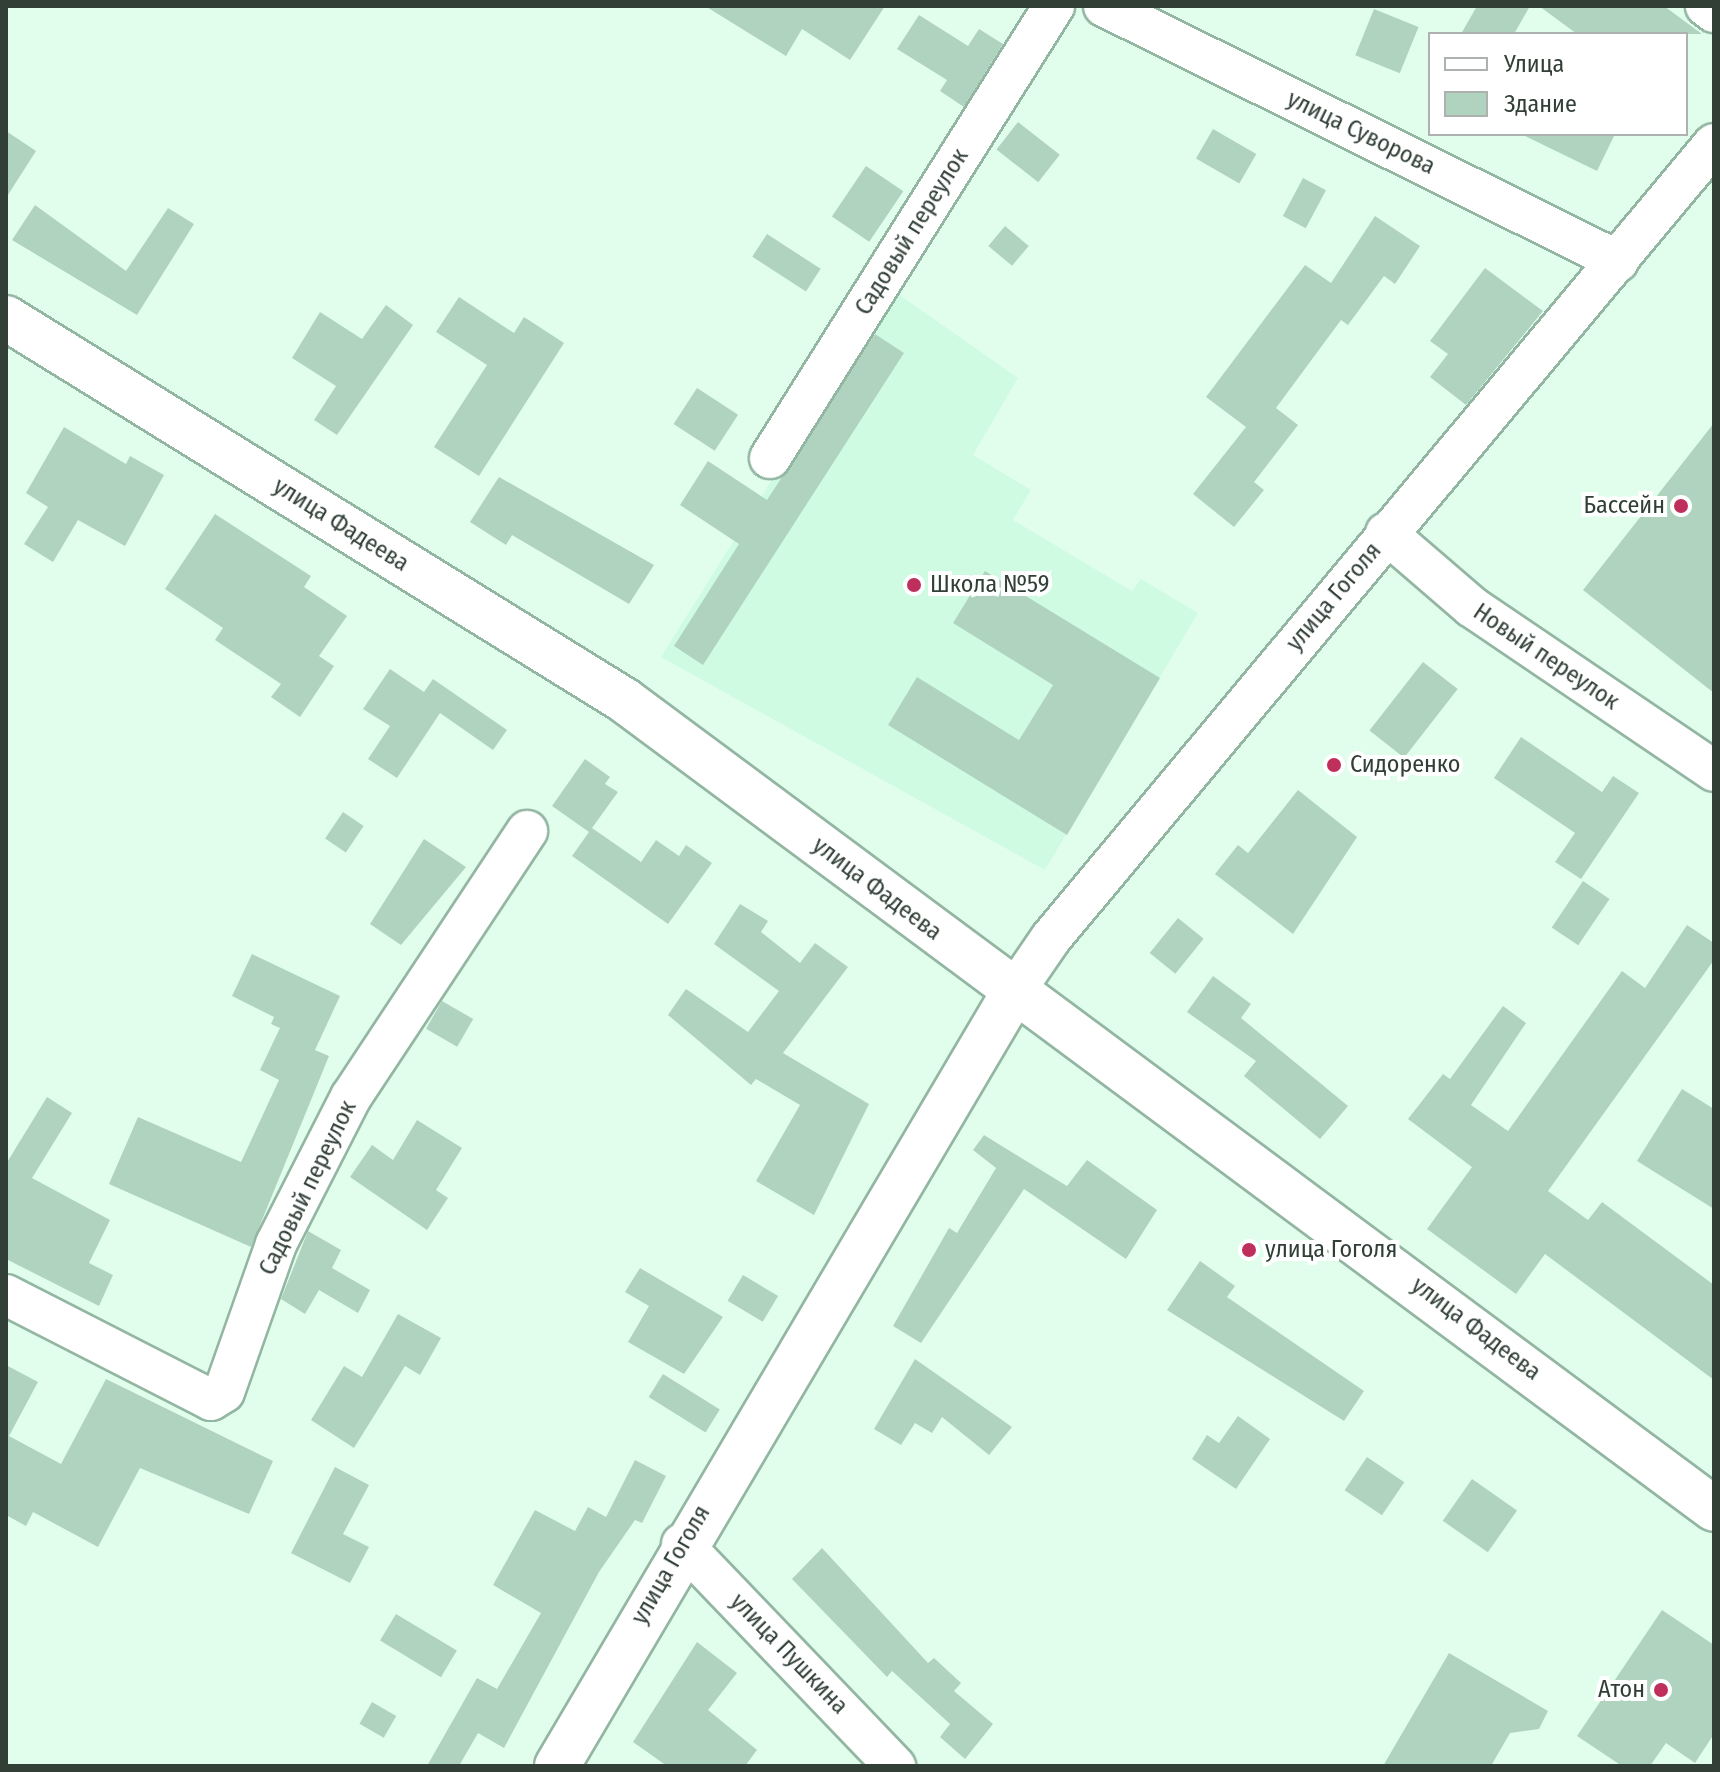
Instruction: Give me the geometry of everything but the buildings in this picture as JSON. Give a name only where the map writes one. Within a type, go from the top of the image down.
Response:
[{"type":"main road","name":"улица Фадеева","points":[[6,318],[624,700],[1714,1509]]},
{"type":"main road","name":"улица Гоголя","points":[[557,1766],[682,1544],[1014,992]]},
{"type":"street","name":"Садовый переулок","points":[[770,458],[1054,6]]},
{"type":"street","name":"улица Суворова","points":[[1104,6],[1618,261]]},
{"type":"street","points":[[1706,6],[1714,12]]},
{"type":"street","name":"улица Гоголя","points":[[1014,992],[1386,533],[1714,144]]},
{"type":"street","name":"Новый переулок","points":[[1386,533],[1472,607],[1714,771]]},
{"type":"street","name":"Садовый переулок","points":[[6,1295],[211,1400],[224,1392],[276,1244],[351,1097],[527,831]]},
{"type":"street","name":"улица Пушкина","points":[[682,1544],[895,1766]]},
{"type":"shaded area","name":"Школа №59","points":[[891,289],[1018,378],[973,455],[1031,490],[1013,520],[1132,591],[1141,579],[1198,613],[1045,870],[661,657]]},
{"type":"place","name":"Бассейн","points":[[1681,506]]},
{"type":"place","name":"Школа №59","points":[[914,585]]},
{"type":"place","name":"Сидоренко","points":[[1334,765]]},
{"type":"place","name":"улица Гоголя","points":[[1249,1250]]},
{"type":"place","name":"Атон","points":[[1661,1690]]}]
